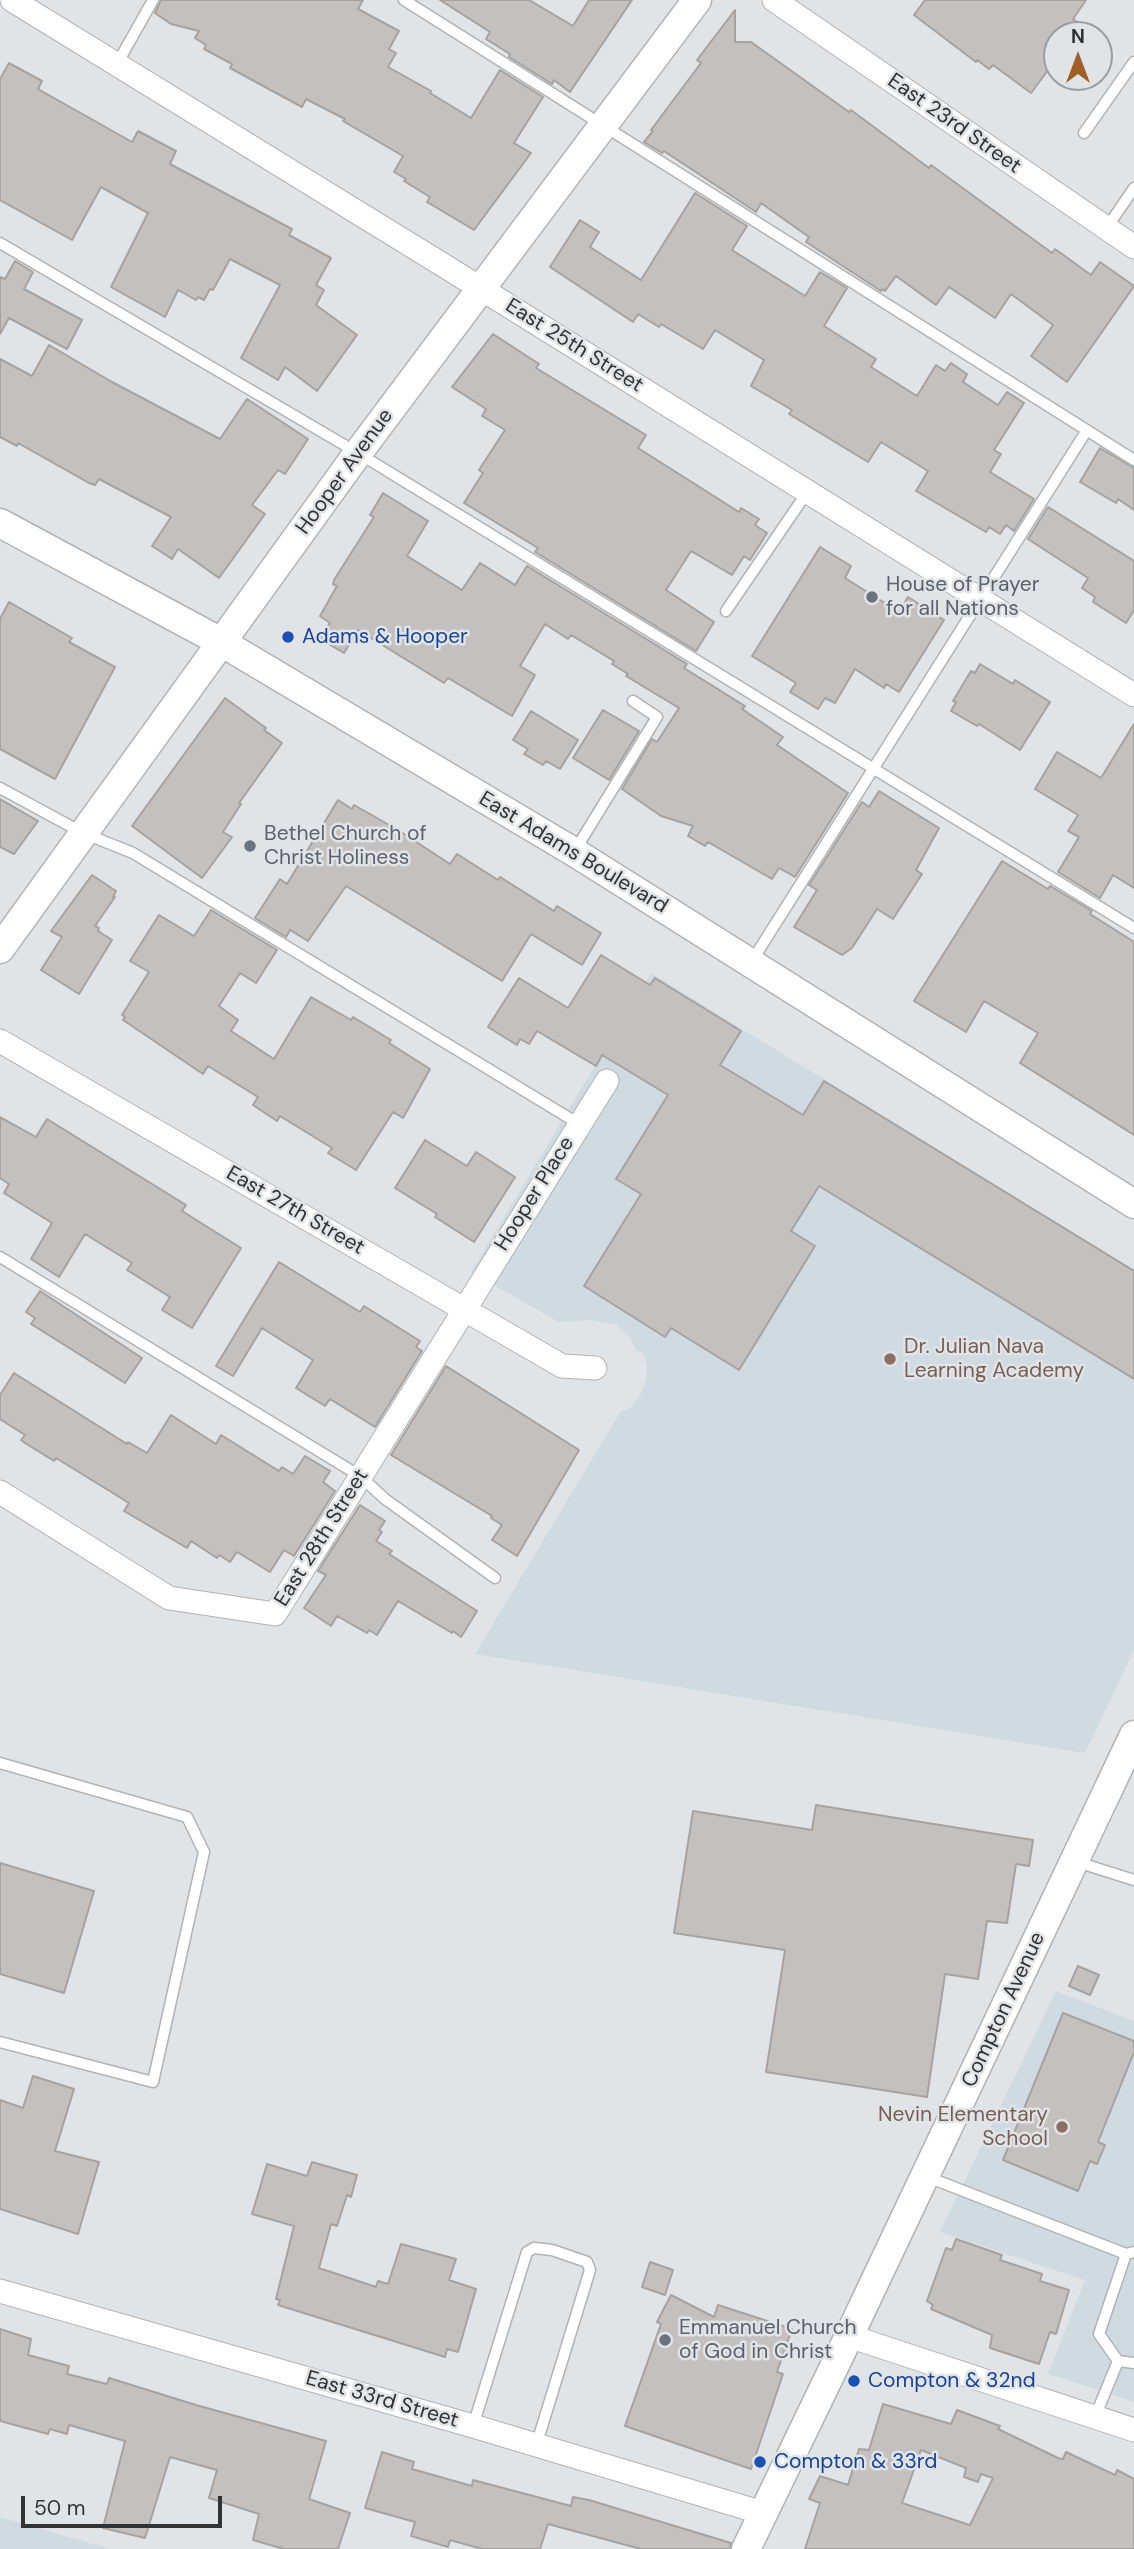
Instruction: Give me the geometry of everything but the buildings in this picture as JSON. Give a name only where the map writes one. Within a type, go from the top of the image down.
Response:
[{"type":"street","name":"East 25th Street","points":[[12,0],[1134,695]]},
{"type":"street","name":"Hooper Avenue","points":[[0,949],[358,453],[697,0]]},
{"type":"street","name":"East 23rd Street","points":[[774,0],[1134,247]]},
{"type":"street","name":"East Adams Boulevard","points":[[0,523],[221,642],[574,852],[1134,1204]]},
{"type":"street","name":"East 27th Street","points":[[0,1041],[562,1366],[595,1367]]},
{"type":"street","name":"Hooper Place","points":[[464,1308],[607,1081]]},
{"type":"street","name":"East 28th Street","points":[[0,1492],[169,1598],[275,1614],[464,1308]]},
{"type":"street","name":"Compton Avenue","points":[[746,2549],[1134,1735]]},
{"type":"street","name":"East 33rd Street","points":[[0,2291],[473,2426],[762,2513]]},
{"type":"street","points":[[849,2336],[1134,2430]]},
{"type":"lane","points":[[117,64],[153,0]]},
{"type":"lane","points":[[404,0],[1134,460]]},
{"type":"lane","points":[[1084,133],[1134,61]]},
{"type":"lane","points":[[1106,229],[1134,188]]},
{"type":"lane","points":[[0,243],[358,453],[1134,928]]},
{"type":"lane","points":[[751,962],[1087,430]]},
{"type":"lane","points":[[726,611],[808,491]]},
{"type":"lane","points":[[574,852],[657,717],[633,701]]},
{"type":"lane","points":[[0,788],[83,833],[133,853],[579,1124]]},
{"type":"lane","points":[[0,1256],[360,1476],[385,1499],[495,1578]]},
{"type":"lane","points":[[0,1763],[187,1817],[204,1852],[153,2082],[0,2042]]},
{"type":"lane","points":[[1074,1861],[1133,1880]]},
{"type":"lane","points":[[925,2176],[1130,2253],[1099,2334],[1118,2361],[1134,2363]]},
{"type":"lane","points":[[473,2426],[527,2252],[534,2248],[573,2256],[587,2262],[590,2270],[536,2446]]},
{"type":"lane","points":[[1095,2417],[1118,2361]]},
{"type":"shaded area","name":"Dr. Julian Nava Learning Academy","points":[[651,973],[1134,1270],[1134,1650],[1085,1753],[475,1654],[621,1411],[630,1408],[641,1394],[646,1380],[647,1364],[644,1354],[635,1350],[630,1337],[616,1325],[591,1320],[559,1322],[471,1272]]},
{"type":"shaded area","name":"Nevin Elementary School","points":[[1056,1991],[1134,2021],[1134,2402],[1048,2374],[1085,2280],[940,2232]]},
{"type":"shaded area","points":[[0,2517],[110,2549],[0,2549]]},
{"type":"place","name":"House of Prayer for all Nations","points":[[872,597]]},
{"type":"place","name":"Adams & Hooper","points":[[288,637]]},
{"type":"place","name":"Bethel Church of Christ Holiness","points":[[250,846]]},
{"type":"place","name":"Dr. Julian Nava Learning Academy","points":[[890,1359]]},
{"type":"place","name":"Nevin Elementary School","points":[[1062,2127]]},
{"type":"place","name":"Emmanuel Church of God in Christ","points":[[665,2340]]},
{"type":"place","name":"Compton & 32nd","points":[[854,2381]]},
{"type":"place","name":"Compton & 33rd","points":[[760,2462]]}]
